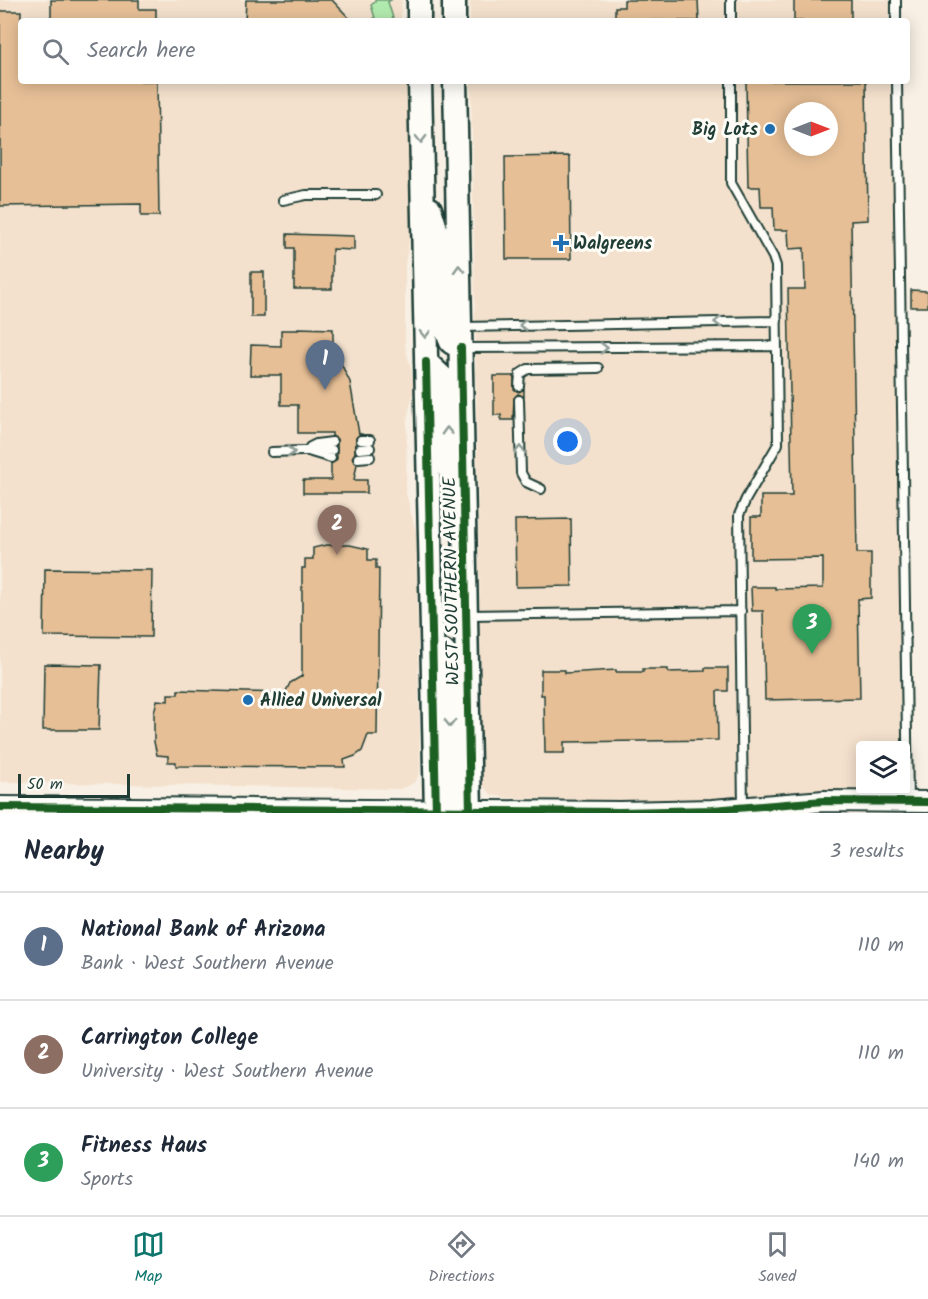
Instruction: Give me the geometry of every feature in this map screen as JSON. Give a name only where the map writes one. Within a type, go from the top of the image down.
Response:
[{"type":"main road","points":[[419,0],[419,18]]},
{"type":"main road","points":[[454,0],[454,18]]},
{"type":"main road","name":"WEST SOUTHERN AVENUE","points":[[420,84],[437,812]]},
{"type":"main road","name":"WEST SOUTHERN AVENUE","points":[[455,84],[470,812]]},
{"type":"main road","points":[[422,182],[441,245],[444,325],[451,342],[461,338]]},
{"type":"main road","points":[[426,362],[444,378],[447,457],[465,529]]},
{"type":"main road","points":[[431,626],[438,636],[443,651],[449,685],[451,788],[453,795],[470,812]]},
{"type":"street","points":[[0,807],[620,812],[824,801],[928,802]]},
{"type":"lane","points":[[731,0],[731,18]]},
{"type":"lane","points":[[896,0],[896,18]]},
{"type":"lane","points":[[731,84],[731,183],[774,261],[777,321],[778,444],[739,515],[743,807]]},
{"type":"lane","points":[[897,84],[908,801]]},
{"type":"lane","points":[[283,200],[306,195],[376,195]]},
{"type":"lane","points":[[461,338],[777,321]]},
{"type":"lane","points":[[461,338],[777,346]]},
{"type":"lane","points":[[519,386],[520,374],[528,369],[598,368]]},
{"type":"lane","points":[[519,400],[520,473],[526,482],[540,489]]},
{"type":"lane","points":[[272,452],[310,452],[332,450],[316,444],[310,447],[310,452]]},
{"type":"lane","points":[[370,448],[360,449],[370,448]]},
{"type":"lane","points":[[466,615],[741,611]]},
{"type":"shaded area","points":[[0,0],[402,0],[401,18],[18,18],[18,84],[409,84],[411,228],[405,265],[405,345],[413,379],[413,392],[407,420],[406,493],[416,532],[420,771],[416,781],[400,789],[0,782]]},
{"type":"shaded area","points":[[470,0],[891,0],[892,18],[470,18]]},
{"type":"shaded area","points":[[471,84],[893,84],[901,741],[856,741],[856,790],[673,802],[507,798],[492,795],[483,786]]},
{"type":"green space","points":[[375,0],[391,0],[388,2],[393,18],[375,18],[371,5]]},
{"type":"building","points":[[51,0],[139,0],[139,9],[156,9],[156,18],[51,18]]},
{"type":"building","points":[[246,0],[332,0],[349,18],[245,18]]},
{"type":"building","points":[[624,0],[698,0],[699,18],[615,18],[615,7],[624,7]]},
{"type":"building","points":[[794,0],[851,0],[851,18],[794,18]]},
{"type":"building","points":[[0,11],[21,11],[21,18],[18,18],[18,84],[157,84],[159,216],[141,216],[141,204],[0,206]]},
{"type":"building","points":[[746,84],[866,84],[868,220],[851,221],[857,553],[871,553],[871,598],[858,599],[860,698],[765,700],[763,611],[752,611],[751,587],[823,588],[823,558],[751,559],[751,517],[761,517],[761,496],[792,496],[788,289],[805,289],[804,248],[789,249],[788,230],[774,230],[773,207],[761,207],[760,187],[748,187]]},
{"type":"building","name":"Walgreens","points":[[570,156],[571,259],[506,259],[505,157]]},
{"type":"building","points":[[287,234],[354,236],[354,250],[332,249],[332,289],[294,289],[294,248],[287,248]]},
{"type":"building","points":[[251,272],[264,272],[264,317],[251,317]]},
{"type":"building","points":[[911,290],[928,291],[928,307],[911,307]]},
{"type":"building","points":[[298,328],[333,329],[333,347],[350,382],[359,434],[361,434],[356,438],[355,453],[352,458],[357,464],[354,480],[367,480],[367,493],[303,493],[303,480],[331,480],[331,464],[337,459],[337,439],[332,436],[332,433],[298,433],[298,405],[281,405],[281,375],[250,375],[251,345],[281,346],[281,330],[298,330]]},
{"type":"building","points":[[494,376],[514,376],[514,389],[519,392],[524,389],[524,397],[518,394],[514,398],[513,420],[501,420],[501,415],[494,415]]},
{"type":"building","points":[[571,519],[572,586],[516,587],[515,520]]},
{"type":"building","points":[[326,545],[350,545],[368,549],[368,560],[376,560],[376,569],[379,569],[377,735],[368,735],[362,751],[344,760],[345,767],[176,766],[176,762],[168,762],[168,756],[157,755],[154,742],[154,713],[157,700],[168,701],[168,694],[178,694],[178,690],[285,693],[290,683],[302,676],[302,568],[305,568],[305,559],[313,559],[313,548]]},
{"type":"building","points":[[45,569],[152,570],[151,637],[44,636]]},
{"type":"building","points":[[44,664],[101,665],[99,730],[43,730]]},
{"type":"building","points":[[705,668],[728,668],[728,691],[717,691],[718,740],[564,742],[564,753],[545,753],[541,670],[565,670],[565,673],[616,670],[616,672],[643,672],[643,669],[668,669],[668,672],[705,671]]},
{"type":"cycle path","points":[[461,348],[470,813]]},
{"type":"cycle path","points":[[426,362],[436,813]]},
{"type":"cycle path","points":[[0,807],[620,812],[712,810],[824,801],[928,802]]},
{"type":"place","name":"Big Lots","points":[[770,129]]},
{"type":"place","name":"Walgreens","points":[[561,243]]},
{"type":"place","name":"National Bank of Arizona","points":[[325,390]]},
{"type":"place","name":"Carrington College","points":[[337,555]]},
{"type":"place","name":"Fitness Haus","points":[[812,654]]},
{"type":"place","name":"Allied Universal","points":[[248,700]]}]
